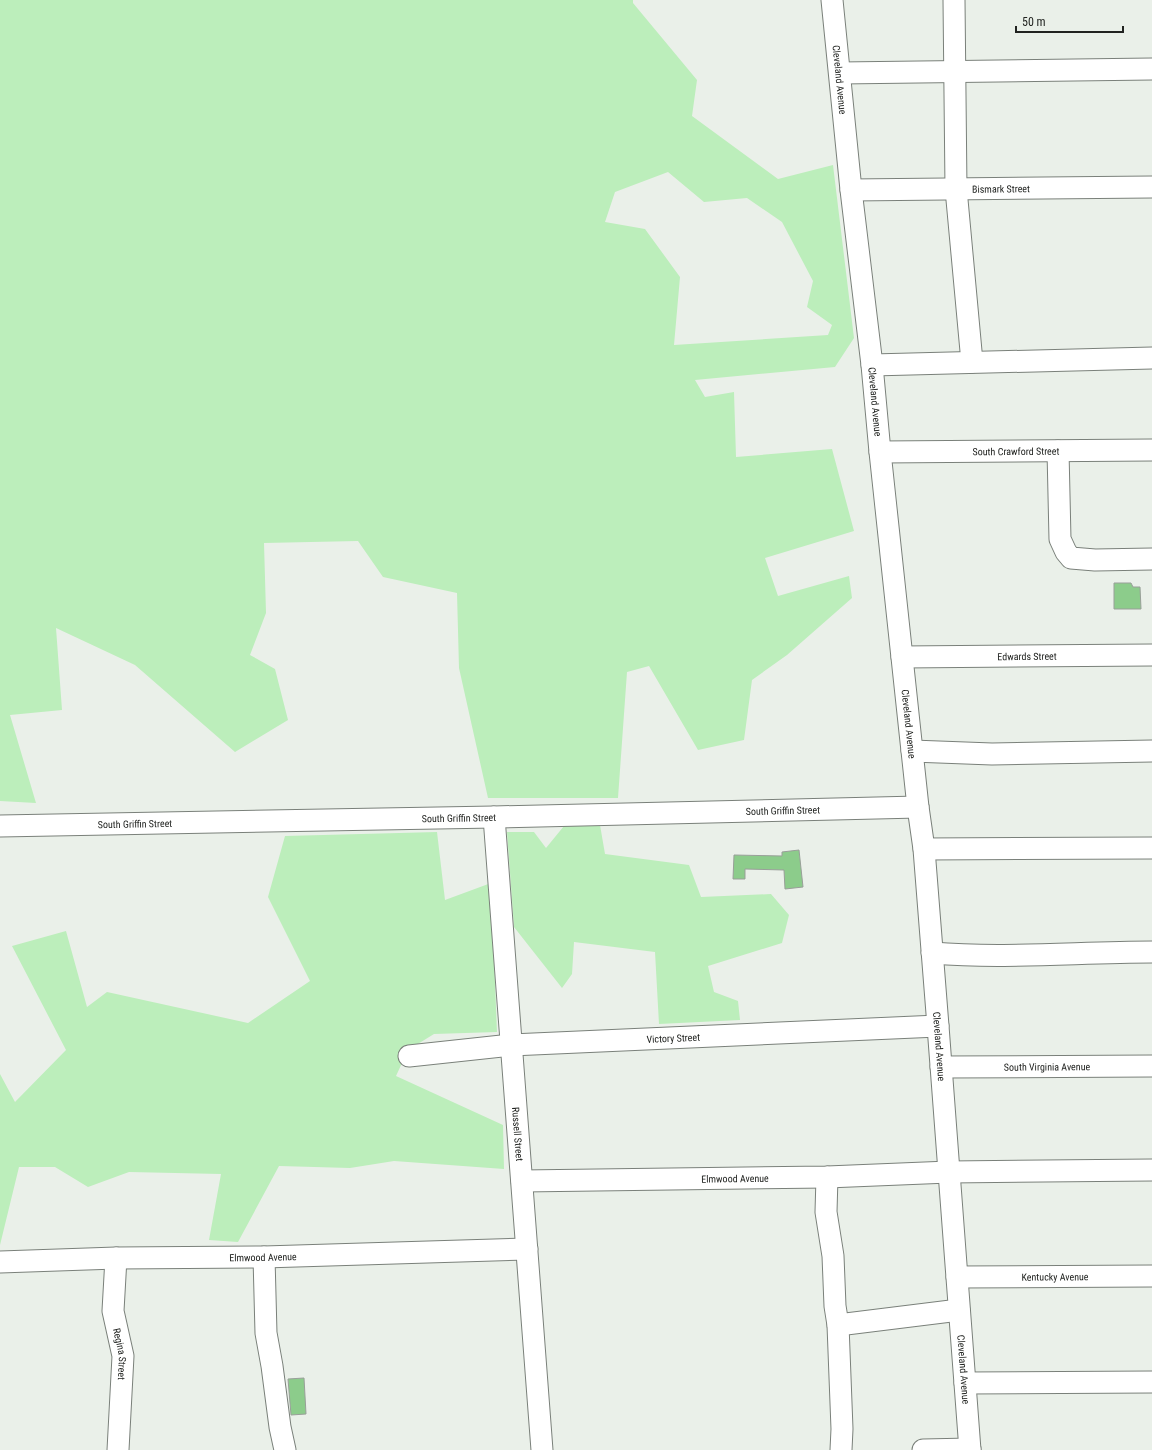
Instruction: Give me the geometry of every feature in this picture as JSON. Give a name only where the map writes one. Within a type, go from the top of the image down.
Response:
[{"type":"street","name":"Cleveland Avenue","points":[[832,0],[851,190],[872,365],[918,807],[924,850],[970,1450]]},
{"type":"street","points":[[954,0],[956,189],[972,362]]},
{"type":"street","points":[[840,73],[1152,69]]},
{"type":"street","name":"Bismark Street","points":[[851,190],[1152,187]]},
{"type":"street","points":[[872,365],[1152,358]]},
{"type":"street","name":"South Crawford Street","points":[[880,452],[1152,450]]},
{"type":"street","points":[[1058,451],[1060,539],[1070,558],[1095,560],[1152,560]]},
{"type":"street","name":"Edwards Street","points":[[902,657],[1152,655]]},
{"type":"street","points":[[912,751],[992,754],[1152,751]]},
{"type":"street","name":"South Griffin Street","points":[[0,826],[494,817],[918,807]]},
{"type":"street","name":"Russell Street","points":[[494,817],[542,1450]]},
{"type":"street","points":[[924,850],[1152,848]]},
{"type":"street","points":[[932,953],[1004,956],[1152,952]]},
{"type":"street","name":"Victory Street","points":[[409,1056],[511,1046],[938,1026]]},
{"type":"street","name":"South Virginia Avenue","points":[[941,1067],[1152,1066]]},
{"type":"street","name":"Elmwood Avenue","points":[[522,1181],[827,1177],[949,1172],[1152,1170]]},
{"type":"street","points":[[827,1177],[826,1212],[833,1256],[835,1306],[838,1325],[842,1428],[841,1450]]},
{"type":"street","name":"Elmwood Avenue","points":[[0,1262],[116,1258],[264,1257],[526,1249]]},
{"type":"street","points":[[264,1257],[266,1333],[280,1427],[285,1450]]},
{"type":"street","name":"Regina Street","points":[[116,1258],[113,1311],[123,1356],[118,1450]]},
{"type":"street","name":"Kentucky Avenue","points":[[957,1277],[1152,1276]]},
{"type":"street","points":[[838,1325],[959,1310]]},
{"type":"street","points":[[965,1383],[1152,1382]]},
{"type":"street","points":[[923,1450],[970,1450]]},
{"type":"green space","points":[[0,0],[633,0],[633,3],[697,80],[692,116],[778,179],[833,165],[854,338],[835,367],[695,380],[705,397],[734,392],[736,457],[832,449],[854,531],[765,558],[778,596],[849,576],[852,598],[787,655],[752,680],[744,740],[698,750],[649,666],[627,672],[618,798],[488,798],[459,668],[457,593],[383,577],[358,541],[264,543],[266,613],[250,655],[275,669],[288,720],[235,752],[135,665],[56,628],[62,710],[10,715],[36,803],[0,801]],"holes":[[[668,172],[704,202],[747,198],[782,222],[813,281],[807,307],[832,325],[828,335],[674,345],[680,277],[645,229],[605,222],[615,192]]]},
{"type":"green space","points":[[600,825],[605,854],[689,865],[701,897],[771,894],[789,915],[782,943],[708,966],[714,992],[738,1001],[740,1020],[659,1024],[655,952],[574,942],[572,974],[562,988],[514,927],[507,832],[534,832],[546,848],[564,826]]},
{"type":"green space","points":[[437,832],[445,900],[491,883],[497,1032],[434,1034],[408,1050],[396,1076],[503,1125],[504,1169],[394,1161],[350,1168],[279,1166],[238,1242],[209,1240],[221,1174],[129,1172],[88,1187],[55,1167],[19,1167],[0,1245],[0,1074],[15,1102],[66,1050],[12,946],[66,931],[87,1007],[107,992],[248,1023],[310,981],[268,897],[285,836]]},
{"type":"building","points":[[1114,583],[1131,583],[1133,587],[1140,587],[1141,609],[1114,609]]},
{"type":"building","points":[[799,850],[803,887],[785,889],[784,870],[745,869],[745,879],[733,879],[734,855],[782,856],[782,852]]},
{"type":"building","points":[[304,1378],[306,1414],[291,1415],[288,1379]]}]
